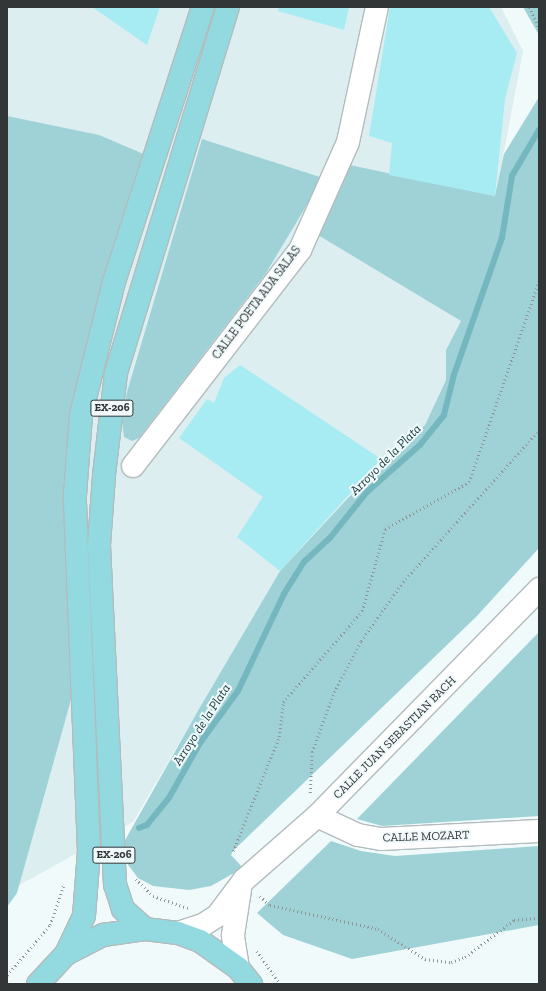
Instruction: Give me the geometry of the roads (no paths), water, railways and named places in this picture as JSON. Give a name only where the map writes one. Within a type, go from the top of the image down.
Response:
[{"type":"main road","points":[[38,984],[66,954],[84,916],[88,851],[75,495],[81,415],[114,282],[203,7]]},
{"type":"main road","name":"EX-206","points":[[145,929],[123,909],[123,879],[99,545],[116,374],[228,7]]},
{"type":"main road","points":[[66,954],[103,935],[145,929],[178,933],[214,949],[245,976]]},
{"type":"street","name":"CALLE POETA ADA SALAS","points":[[133,466],[300,250],[348,142],[377,7]]},
{"type":"street","name":"CALLE JUAN SEBASTIAN BACH","points":[[178,933],[203,925],[251,890],[316,816],[539,589]]},
{"type":"street","name":"CALLE MOZART","points":[[316,816],[358,835],[381,839],[539,831]]},
{"type":"street","points":[[245,976],[234,914],[251,890]]},
{"type":"waterway","name":"Arroyo de la Plata","points":[[139,828],[147,825],[169,798],[200,743],[238,691],[284,594],[304,562],[330,538],[367,492],[420,445],[444,415],[454,375],[502,238],[512,176],[539,130]]}]
